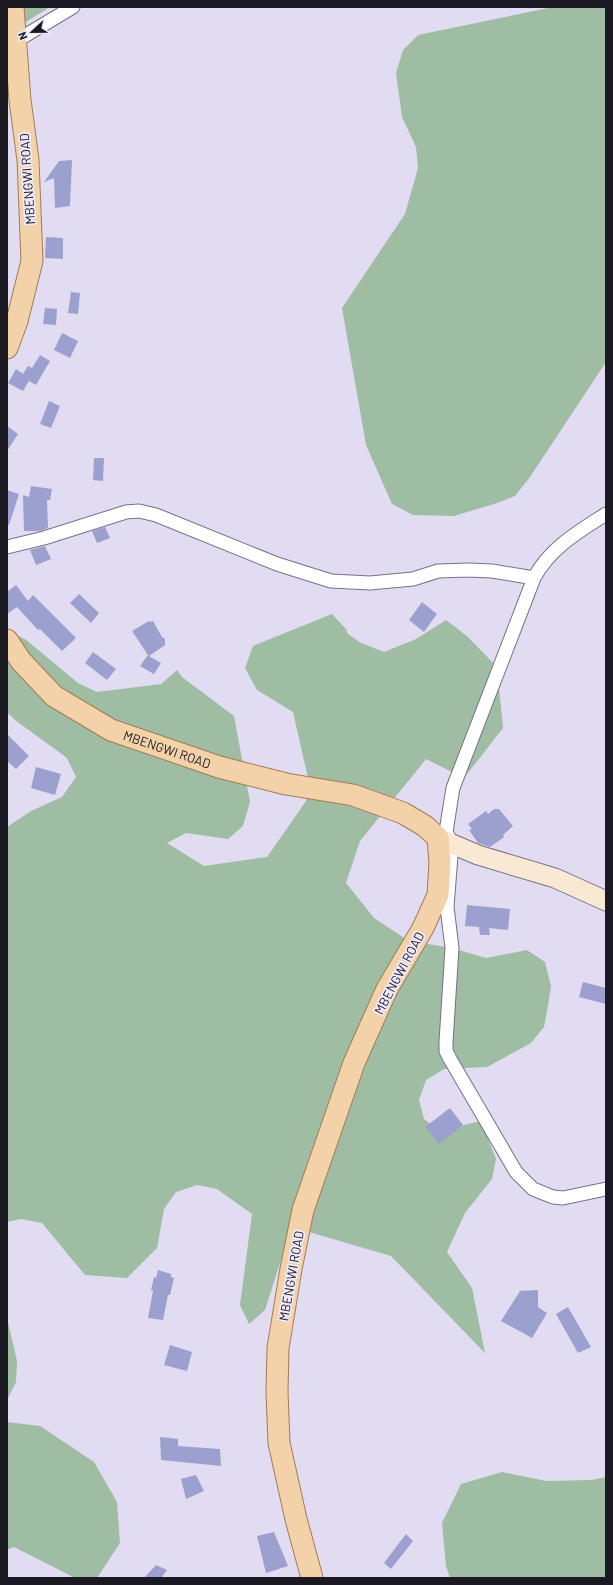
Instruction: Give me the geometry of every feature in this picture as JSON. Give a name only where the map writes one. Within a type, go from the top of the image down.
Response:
[{"type":"main road","name":"MBENGWI ROAD","points":[[7,348],[17,321],[32,261],[28,160],[11,44],[13,7]]},
{"type":"main road","name":"MBENGWI ROAD","points":[[7,640],[21,661],[54,696],[111,730],[219,767],[286,784],[353,795],[403,813],[426,826],[445,841],[440,863],[438,895],[423,928],[387,989],[354,1064],[303,1210],[291,1268],[278,1348],[277,1392],[279,1444],[296,1519],[312,1578]]},
{"type":"street","points":[[11,44],[73,7]]},
{"type":"street","points":[[7,547],[44,538],[126,512],[139,511],[156,515],[277,564],[331,581],[370,583],[413,579],[438,571],[468,570],[492,571],[534,578]]},
{"type":"street","points":[[606,514],[558,546],[545,560],[534,578],[453,788],[445,841],[447,907],[452,948],[446,1051],[516,1172],[533,1189],[553,1197],[563,1198],[606,1189]]},
{"type":"street","points":[[445,841],[478,855],[555,878],[606,901]]},
{"type":"green space","points":[[7,7],[50,7],[16,28]]},
{"type":"green space","points":[[553,7],[606,7],[606,362],[530,477],[515,496],[454,516],[413,515],[392,504],[366,445],[342,308],[405,214],[418,168],[416,147],[402,117],[396,73],[403,50],[418,35]]},
{"type":"green space","points":[[332,614],[346,629],[348,634],[361,643],[384,652],[416,639],[446,620],[468,637],[497,667],[503,728],[464,778],[426,759],[360,841],[346,883],[374,918],[409,941],[452,948],[486,958],[527,950],[545,962],[551,986],[548,1006],[544,1027],[531,1043],[487,1067],[444,1069],[426,1080],[419,1100],[424,1119],[440,1131],[481,1121],[496,1159],[492,1179],[465,1213],[447,1252],[472,1288],[485,1353],[391,1256],[309,1232],[289,1235],[265,1310],[249,1324],[240,1305],[252,1214],[217,1189],[197,1185],[176,1192],[164,1209],[157,1248],[127,1278],[85,1275],[42,1223],[21,1219],[7,1222],[7,827],[31,811],[62,797],[76,777],[67,758],[15,720],[7,712],[7,630],[25,639],[78,683],[97,692],[161,684],[177,670],[182,677],[234,716],[250,802],[243,826],[228,839],[186,833],[167,843],[204,866],[267,857],[306,801],[308,778],[293,712],[257,690],[245,668],[253,646]]},
{"type":"green space","points":[[7,1318],[17,1361],[16,1382],[7,1400]]},
{"type":"green space","points":[[7,1422],[40,1426],[94,1462],[117,1502],[120,1543],[97,1578],[75,1578],[14,1547],[7,1550]]},
{"type":"green space","points":[[502,1472],[546,1481],[592,1480],[606,1477],[606,1578],[450,1578],[446,1566],[442,1523],[461,1484]]},
{"type":"building","points":[[72,160],[70,206],[55,208],[54,178],[44,182],[59,161]]},
{"type":"building","points":[[46,237],[63,238],[63,259],[45,258]]},
{"type":"building","points":[[71,292],[80,293],[78,314],[68,313]]},
{"type":"building","points":[[45,308],[57,309],[56,325],[43,324]]},
{"type":"building","points":[[62,333],[78,341],[70,358],[54,350]]},
{"type":"building","points":[[40,355],[50,361],[36,385],[29,381],[23,391],[8,383],[16,369],[23,374],[28,366],[32,368]]},
{"type":"building","points":[[49,401],[60,406],[51,428],[40,424]]},
{"type":"building","points":[[7,426],[18,434],[7,451]]},
{"type":"building","points":[[94,458],[104,458],[103,481],[93,480]]},
{"type":"building","points":[[31,486],[52,489],[50,500],[47,500],[48,528],[40,531],[24,531],[23,495],[29,497]]},
{"type":"building","points":[[7,490],[19,494],[9,525],[7,525]]},
{"type":"building","points":[[105,527],[110,538],[97,543],[92,531]]},
{"type":"building","points":[[45,546],[51,559],[36,565],[30,550]]},
{"type":"building","points":[[16,585],[28,601],[33,595],[76,638],[62,651],[40,629],[38,630],[17,607],[7,614],[7,592]]},
{"type":"building","points":[[79,594],[99,613],[91,623],[70,603]]},
{"type":"building","points":[[422,602],[437,614],[424,632],[409,620]]},
{"type":"building","points":[[149,621],[153,621],[162,637],[165,639],[165,645],[149,656],[161,663],[154,674],[140,666],[148,655],[132,631]]},
{"type":"building","points":[[93,652],[116,669],[107,680],[85,663]]},
{"type":"building","points":[[7,734],[29,756],[16,769],[7,761]]},
{"type":"building","points":[[36,767],[61,774],[55,795],[31,788]]},
{"type":"building","points":[[494,809],[499,809],[513,826],[503,835],[504,837],[490,847],[478,843],[469,830],[472,829],[468,824],[486,811],[488,814]]},
{"type":"building","points":[[467,905],[510,909],[508,930],[489,928],[490,935],[480,935],[479,927],[465,926]]},
{"type":"building","points":[[583,982],[606,988],[606,1004],[579,997]]},
{"type":"building","points":[[450,1108],[463,1125],[439,1144],[425,1127]]},
{"type":"building","points":[[158,1270],[171,1274],[171,1277],[174,1278],[170,1295],[168,1295],[163,1320],[148,1318],[153,1291],[151,1290],[154,1277],[156,1278]]},
{"type":"building","points":[[538,1290],[538,1307],[547,1313],[532,1338],[501,1321],[520,1291]]},
{"type":"building","points":[[568,1307],[591,1347],[578,1353],[556,1314]]},
{"type":"building","points":[[170,1345],[192,1352],[187,1371],[164,1365]]},
{"type":"building","points":[[160,1437],[178,1439],[178,1446],[220,1449],[221,1466],[161,1460]]},
{"type":"building","points":[[196,1475],[204,1491],[186,1499],[181,1479]]},
{"type":"building","points":[[274,1532],[288,1566],[266,1573],[257,1536]]},
{"type":"building","points":[[406,1534],[413,1541],[391,1569],[384,1563]]},
{"type":"building","points":[[156,1565],[167,1570],[161,1578],[144,1578]]}]
